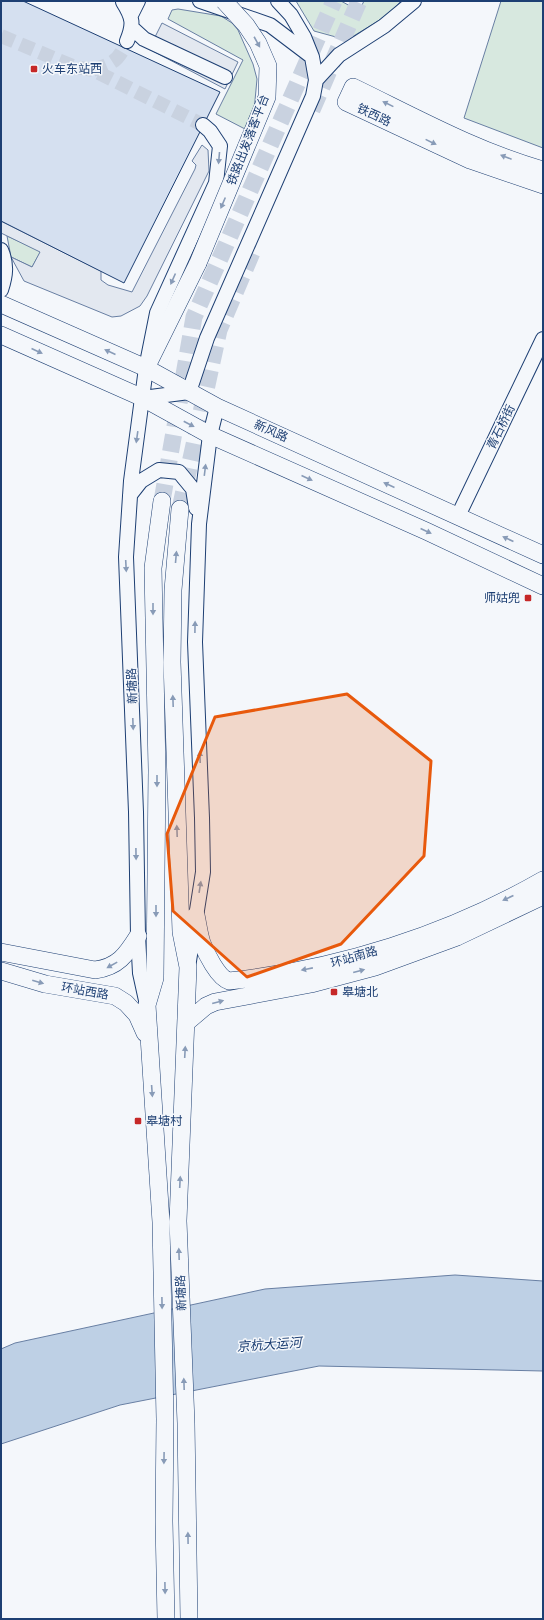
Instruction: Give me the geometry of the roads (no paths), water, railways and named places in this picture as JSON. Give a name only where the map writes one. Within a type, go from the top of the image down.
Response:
[{"type":"main road","name":"铁路出发落客平台","points":[[146,368],[198,263],[267,97],[268,66],[258,43],[241,19],[224,1]]},
{"type":"main road","name":"铁西路","points":[[543,170],[509,159],[449,134],[353,87],[346,102],[470,160],[543,185]]},
{"type":"main road","name":"新风路","points":[[1,304],[146,368],[217,407],[543,555]]},
{"type":"main road","points":[[1,335],[143,398],[210,435],[426,531],[543,586]]},
{"type":"main road","name":"新塘路","points":[[162,501],[153,568],[157,770],[155,978],[147,1005],[161,1222],[165,1419],[164,1521],[166,1619]]},
{"type":"main road","name":"新塘路","points":[[180,509],[173,590],[172,662],[180,932],[188,967],[178,1221],[186,1423],[189,1619]]},
{"type":"main road","name":"环站南路","points":[[196,915],[202,942],[207,954],[219,974],[225,980],[229,981],[301,970],[359,957],[451,925],[543,880]]},
{"type":"main road","name":"环站南路","points":[[186,1023],[206,1006],[215,1002],[311,984],[375,967],[429,948],[477,928],[543,896]]},
{"type":"main road","name":"环站西路","points":[[1,952],[94,970],[105,969],[115,964],[126,954],[138,936]]},
{"type":"main road","name":"环站西路","points":[[1,971],[45,984],[115,996],[126,1003],[137,1015],[148,1038]]},
{"type":"street","points":[[127,41],[132,21],[129,1]]},
{"type":"street","points":[[200,1],[270,25],[312,57]]},
{"type":"street","points":[[143,398],[189,392],[207,338],[313,96],[316,80],[312,57],[304,37],[291,15],[278,1]]},
{"type":"street","points":[[316,80],[339,55],[384,26],[414,1]]},
{"type":"street","points":[[132,21],[144,39],[225,77]]},
{"type":"street","name":"新塘路","points":[[147,1005],[140,973],[138,936],[136,812],[126,557],[130,495],[146,368],[157,313],[216,183],[220,146],[203,125]]},
{"type":"street","points":[[1,250],[5,259],[6,275],[1,290]]},
{"type":"street","name":"青石桥街","points":[[458,516],[543,339]]},
{"type":"street","name":"新塘路","points":[[188,967],[203,872],[195,642],[199,524],[210,435],[217,407]]},
{"type":"street","points":[[130,495],[141,481],[159,470],[179,472],[193,489],[199,524]]},
{"type":"water","name":"京杭大运河","points":[[455,1275],[543,1281],[543,1371],[319,1366],[120,1405],[1,1444],[1,1349],[15,1343],[265,1289]]},
{"type":"tunnel","points":[[162,501],[194,317],[334,1]]},
{"type":"tunnel","points":[[312,110],[359,1]]},
{"type":"tunnel","points":[[1,36],[75,67],[93,70],[203,125]]},
{"type":"tunnel","points":[[93,70],[118,58],[127,41]]},
{"type":"tunnel","points":[[180,509],[219,330],[254,248]]},
{"type":"place","name":"火车东站西","points":[[34,69]]},
{"type":"place","name":"师姑兜","points":[[528,598]]},
{"type":"place","name":"皋塘北","points":[[334,992]]},
{"type":"place","name":"皋塘村","points":[[138,1121]]}]
